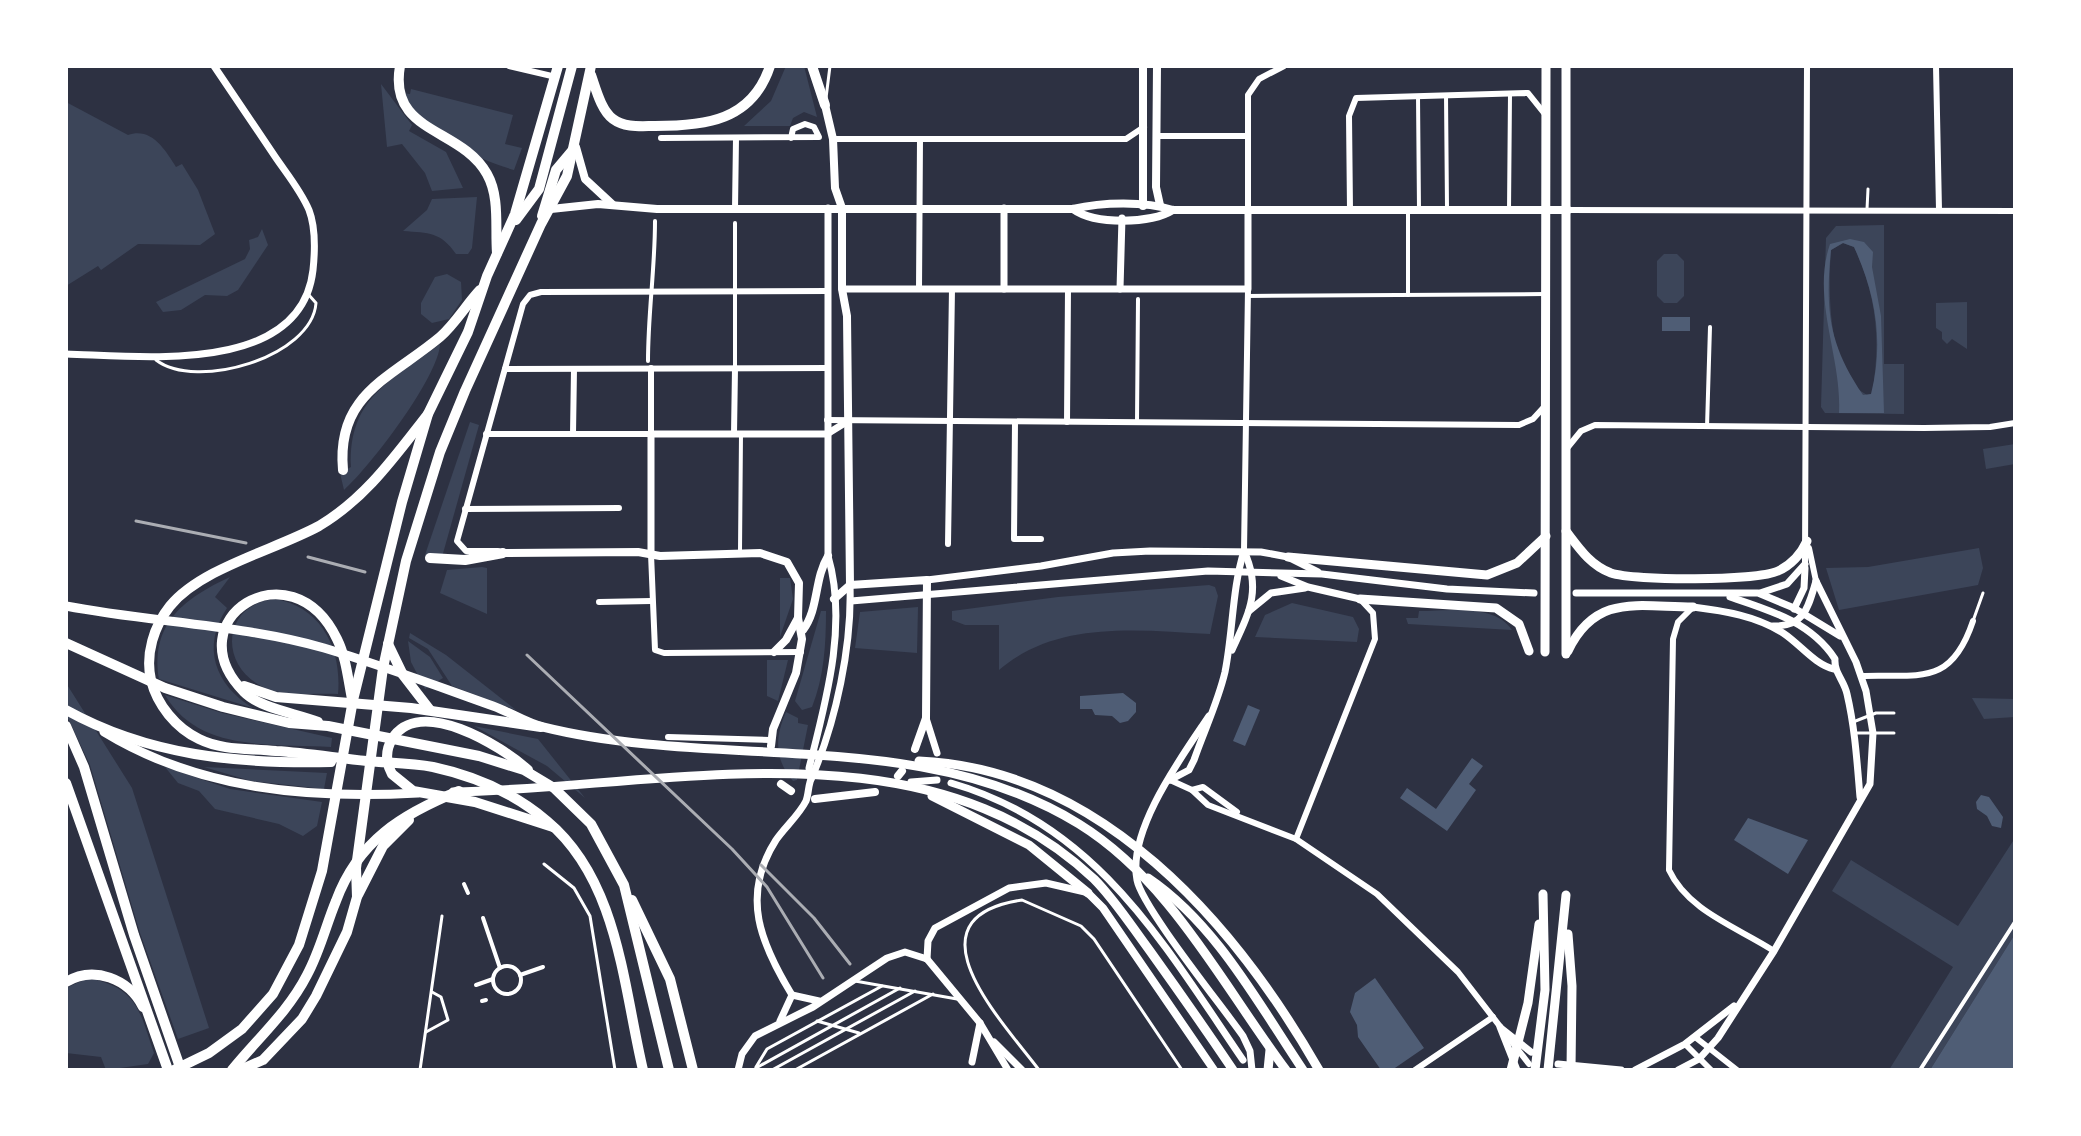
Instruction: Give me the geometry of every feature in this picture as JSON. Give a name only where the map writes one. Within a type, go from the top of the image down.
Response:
[{"type":"highway","points":[[400,66],[399,89],[411,115],[466,150],[488,176],[495,200],[497,253]]},
{"type":"highway","points":[[174,1070],[209,1053],[242,1029],[273,994],[290,966],[322,871],[353,700],[381,582],[428,414],[468,332],[497,253],[509,230],[539,189],[572,66]]},
{"type":"highway","points":[[590,70],[605,111],[621,124],[693,126],[716,122],[744,107],[760,89],[770,66]]},
{"type":"highway","points":[[812,66],[825,105]]},
{"type":"highway","points":[[541,224],[564,184],[576,147],[590,70]]},
{"type":"highway","points":[[509,230],[557,71]]},
{"type":"highway","points":[[357,897],[356,868],[399,587],[440,452],[541,224],[556,170],[576,147]]},
{"type":"highway","points":[[343,470],[344,435],[357,404],[384,377],[450,328],[484,286]]},
{"type":"highway","points":[[428,414],[381,475],[351,504],[311,530],[187,589],[169,607],[156,630],[149,668],[160,703],[179,726],[214,745],[430,767],[505,791],[555,827],[582,858],[602,898],[643,1070]]},
{"type":"highway","points":[[430,558],[465,560],[503,553]]},
{"type":"highway","points":[[328,726],[251,698],[238,684],[222,655],[223,636],[229,619],[241,605],[257,596],[284,593],[308,604],[332,630],[342,654],[353,700]]},
{"type":"highway","points":[[66,643],[165,688],[223,707],[289,723],[328,726],[479,756],[534,775]]},
{"type":"highway","points":[[388,644],[417,696],[446,724],[503,750],[565,797],[591,824],[648,926],[670,979],[693,1070]]},
{"type":"highway","points":[[238,684],[266,695],[411,708],[541,727]]},
{"type":"highway","points":[[66,710],[91,723],[151,745],[207,758],[277,763],[365,761]]},
{"type":"highway","points":[[446,724],[416,723],[401,729],[387,750],[389,770],[399,782],[413,791],[475,802],[555,827]]},
{"type":"highway","points":[[66,726],[84,767],[134,935],[181,1070]]},
{"type":"highway","points":[[66,783],[168,1070]]},
{"type":"highway","points":[[232,1070],[278,1019],[307,975],[342,886],[362,852],[396,821],[459,791]]},
{"type":"highway","points":[[240,1070],[260,1065],[302,1019],[347,932],[357,897],[383,846],[400,827],[436,807],[475,802]]},
{"type":"highway","points":[[624,885],[669,1066]]},
{"type":"highway","points":[[66,982],[91,975],[120,982],[138,997],[154,1030]]},
{"type":"main road","points":[[1143,66],[1143,206]]},
{"type":"main road","points":[[1157,66],[1156,187],[1160,205]]},
{"type":"main road","points":[[1545,652],[1546,66]]},
{"type":"main road","points":[[1566,66],[1566,654],[1579,628],[1602,610],[1617,606],[1693,607]]},
{"type":"main road","points":[[825,105],[833,139],[835,188],[842,208],[842,289],[847,316],[850,585]]},
{"type":"main road","points":[[576,147],[582,172],[589,185],[617,207]]},
{"type":"main road","points":[[1122,218],[1143,206],[1156,187]]},
{"type":"main road","points":[[551,209],[598,204],[735,209],[1073,209],[1088,205],[1160,205],[1173,210],[1568,210]]},
{"type":"main road","points":[[1073,209],[1086,218],[1160,218],[1173,210]]},
{"type":"main road","points":[[1566,531],[1596,565],[1609,572],[1638,577],[1763,576],[1793,561],[1807,541]]},
{"type":"main road","points":[[1288,557],[1487,575],[1517,563],[1547,536]]},
{"type":"main road","points":[[503,553],[770,553],[791,566],[799,583],[798,618],[803,630],[801,652],[770,743]]},
{"type":"main road","points":[[803,630],[810,621],[820,569],[828,556]]},
{"type":"main road","points":[[834,599],[850,585],[927,580],[926,718],[915,749]]},
{"type":"main road","points":[[1360,599],[1496,608],[1519,624],[1529,651]]},
{"type":"main road","points":[[66,606],[320,647],[407,674],[541,727],[696,750],[959,765],[1007,775],[1049,792],[1098,819],[1144,853],[1214,922],[1308,1050],[1319,1070]]},
{"type":"main road","points":[[774,652],[786,640],[798,618]]},
{"type":"main road","points":[[91,723],[121,742],[164,760],[257,788],[333,796],[722,775],[828,776],[914,785],[975,803],[1033,832],[1096,882],[1124,915],[1233,1070]]},
{"type":"main road","points":[[879,759],[960,775],[1032,799],[1084,827],[1166,891],[1220,947],[1303,1070]]},
{"type":"main road","points":[[781,784],[791,791]]},
{"type":"main road","points":[[914,785],[1029,845],[1088,893],[1103,908],[1214,1070]]},
{"type":"main road","points":[[815,799],[875,792]]},
{"type":"main road","points":[[1140,872],[1208,958],[1286,1070]]},
{"type":"main road","points":[[1514,1070],[1528,1003],[1543,898],[1545,990],[1532,1067]]},
{"type":"main road","points":[[1548,1070],[1566,902],[1572,986],[1571,1070]]},
{"type":"main road","points":[[1268,1070],[1270,1050]]},
{"type":"street","points":[[66,354],[154,357],[212,353],[259,341],[298,311],[308,293],[314,260],[309,211],[214,66]]},
{"type":"street","points":[[509,66],[557,71]]},
{"type":"street","points":[[1227,660],[1237,572],[1244,551],[1248,95],[1252,86],[1284,66]]},
{"type":"street","points":[[1793,621],[1794,608],[1804,588],[1807,541],[1807,66]]},
{"type":"street","points":[[1936,66],[1939,210]]},
{"type":"street","points":[[1350,210],[1349,116],[1352,101],[1361,96],[1528,93],[1547,118]]},
{"type":"street","points":[[1509,210],[1510,94]]},
{"type":"street","points":[[1418,95],[1419,210]]},
{"type":"street","points":[[1446,95],[1447,210]]},
{"type":"street","points":[[833,139],[1126,139],[1144,127]]},
{"type":"street","points":[[1157,136],[1248,136]]},
{"type":"street","points":[[661,138],[791,138]]},
{"type":"street","points":[[735,209],[736,138]]},
{"type":"street","points":[[919,289],[920,139]]},
{"type":"street","points":[[811,779],[809,768],[832,657],[834,599],[828,556],[828,208]]},
{"type":"street","points":[[1004,208],[1004,289]]},
{"type":"street","points":[[1408,210],[1408,295]]},
{"type":"street","points":[[1568,210],[2015,211]]},
{"type":"street","points":[[1120,289],[1122,218]]},
{"type":"street","points":[[655,221],[655,284],[648,300],[653,646],[659,652],[801,652]]},
{"type":"street","points":[[735,223],[740,553]]},
{"type":"street","points":[[842,289],[1547,294]]},
{"type":"street","points":[[948,544],[952,289]]},
{"type":"street","points":[[1067,422],[1068,289]]},
{"type":"street","points":[[503,553],[462,550],[457,544],[457,537],[523,304],[537,292],[828,291]]},
{"type":"street","points":[[1137,422],[1138,299]]},
{"type":"street","points":[[1707,427],[1710,327]]},
{"type":"street","points":[[505,369],[650,365],[828,368]]},
{"type":"street","points":[[573,434],[574,369]]},
{"type":"street","points":[[827,420],[1519,425],[1540,414],[1547,397]]},
{"type":"street","points":[[486,434],[827,434],[848,421]]},
{"type":"street","points":[[1015,422],[1014,539],[1041,539]]},
{"type":"street","points":[[1567,448],[1581,431],[1595,425],[1990,427],[2015,423]]},
{"type":"street","points":[[465,509],[619,508]]},
{"type":"street","points":[[1678,1070],[1709,1050],[1774,951],[1870,784],[1871,714],[1861,676],[1816,581],[1807,541]]},
{"type":"street","points":[[1128,845],[1145,826],[1170,780],[1189,770],[1227,660],[1249,611],[1254,573],[1244,551]]},
{"type":"street","points":[[927,580],[1041,566],[1113,553],[1244,551],[1288,557],[1322,574]]},
{"type":"street","points":[[1576,593],[1758,593],[1787,584],[1805,564]]},
{"type":"street","points":[[851,601],[1177,572],[1322,574],[1447,589],[1534,593]]},
{"type":"street","points":[[1279,575],[1308,587],[1360,599],[1373,613],[1375,639],[1296,839]]},
{"type":"street","points":[[1771,626],[1805,615],[1816,581]]},
{"type":"street","points":[[819,1001],[792,995],[764,948],[757,913],[758,895],[768,853],[805,802],[832,712],[851,601],[850,585]]},
{"type":"street","points":[[1249,611],[1271,593],[1308,587]]},
{"type":"street","points":[[1758,593],[1794,608],[1840,636]]},
{"type":"street","points":[[1719,594],[1793,621],[1831,653],[1835,659],[1834,669],[1846,688],[1853,722],[1860,797]]},
{"type":"street","points":[[599,602],[651,601]]},
{"type":"street","points":[[1774,951],[1697,906],[1678,891],[1669,870],[1673,639],[1678,622],[1693,607],[1745,616],[1771,626],[1800,645],[1824,667],[1834,669]]},
{"type":"street","points":[[1846,688],[1861,676],[1914,676],[1937,672],[1957,658],[1973,621]]},
{"type":"street","points":[[926,718],[937,753]]},
{"type":"street","points":[[668,737],[770,743]]},
{"type":"street","points":[[914,785],[937,780]]},
{"type":"street","points":[[1170,780],[1192,790],[1208,805],[1296,839],[1377,894],[1458,972],[1532,1067]]},
{"type":"street","points":[[951,783],[1038,822],[1090,857],[1134,905],[1243,1060]]},
{"type":"street","points":[[1192,790],[1203,787],[1215,793],[1240,815]]},
{"type":"street","points":[[1145,826],[1136,871],[1139,890],[1247,1044],[1252,1070]]},
{"type":"street","points":[[1108,875],[1114,865]]},
{"type":"street","points":[[927,959],[928,941],[935,928],[1009,888],[1046,883],[1088,893]]},
{"type":"street","points":[[464,884],[468,893]]},
{"type":"street","points":[[483,918],[500,968]]},
{"type":"street","points":[[1920,1070],[2015,922]]},
{"type":"street","points":[[738,1070],[746,1046],[780,1021],[897,954],[916,953],[927,959],[961,998],[990,1037],[1008,1070]]},
{"type":"street","points":[[520,975],[543,967]]},
{"type":"street","points":[[493,979],[498,991],[511,994],[520,984],[520,975],[514,968],[500,968]]},
{"type":"street","points":[[476,985],[493,979],[500,968]]},
{"type":"street","points":[[780,1021],[792,995]]},
{"type":"street","points":[[1635,1070],[1685,1044],[1739,1002]]},
{"type":"street","points":[[1415,1070],[1493,1017]]},
{"type":"street","points":[[972,1062],[980,1023]]},
{"type":"street","points":[[1500,1027],[1514,1070]]},
{"type":"street","points":[[1500,1027],[1531,1052]]},
{"type":"street","points":[[990,1037],[1022,1070]]},
{"type":"street","points":[[1695,1037],[1737,1070]]},
{"type":"street","points":[[1685,1044],[1711,1070]]},
{"type":"street","points":[[1558,1064],[1621,1070]]},
{"type":"lane","points":[[825,105],[830,66]]},
{"type":"lane","points":[[1867,209],[1868,189]]},
{"type":"lane","points":[[154,357],[175,370],[226,369],[266,358],[294,340],[313,320],[316,303],[308,293]]},
{"type":"lane","points":[[1973,621],[1983,593]]},
{"type":"lane","points":[[1853,722],[1871,714],[1894,713]]},
{"type":"lane","points":[[1854,733],[1894,733]]},
{"type":"lane","points":[[544,864],[574,888],[590,916],[615,1070]]},
{"type":"lane","points":[[1039,1070],[974,981],[963,954],[970,927],[987,911],[1012,901],[1022,900],[1081,926],[1094,939],[1182,1070]]},
{"type":"lane","points":[[420,1070],[442,916]]},
{"type":"lane","points":[[852,981],[933,994],[953,1001],[961,998]]},
{"type":"lane","points":[[756,1069],[764,1051],[882,986]]},
{"type":"lane","points":[[756,1069],[900,988]]},
{"type":"lane","points":[[772,1070],[915,991]]},
{"type":"lane","points":[[426,1032],[448,1020],[441,997],[432,992]]},
{"type":"lane","points":[[795,1070],[933,994]]},
{"type":"lane","points":[[817,1021],[861,1034]]},
{"type":"shaded area","points":[[786,66],[804,66],[817,117],[804,112],[793,118],[790,126],[744,126],[771,101]]},
{"type":"shaded area","points":[[381,84],[412,125],[409,131],[446,152],[463,188],[432,191],[425,173],[402,144],[387,147]]},
{"type":"shaded area","points":[[411,89],[513,115],[505,144],[522,148],[514,170],[466,151],[436,131],[402,93],[410,94]]},
{"type":"shaded area","points":[[66,102],[128,135],[137,133],[151,137],[176,167],[182,164],[198,190],[215,234],[200,245],[138,244],[101,270],[98,266],[66,286]]},
{"type":"shaded area","points":[[477,197],[472,248],[468,254],[456,254],[445,241],[434,235],[403,231],[427,210],[432,199]]},
{"type":"shaded area","points":[[1884,225],[1884,364],[1904,364],[1904,414],[1825,413],[1821,407],[1826,238],[1836,226]],"holes":[[[1843,243],[1854,247],[1868,283],[1875,319],[1875,374],[1872,394],[1867,395],[1854,385],[1844,369],[1837,351],[1831,308],[1831,250]]]},
{"type":"shaded area","points":[[262,229],[268,245],[238,290],[227,296],[205,295],[181,310],[163,312],[156,302],[245,259],[250,249],[249,240],[258,237]]},
{"type":"shaded area","points":[[1850,239],[1864,242],[1873,252],[1872,267],[1881,316],[1884,413],[1839,413],[1839,392],[1825,307],[1825,265],[1830,244]],"holes":[[[1843,243],[1854,247],[1868,283],[1876,319],[1875,375],[1871,394],[1863,395],[1836,343],[1830,310],[1831,250]]]},
{"type":"shaded area","points":[[1664,254],[1677,254],[1684,261],[1684,296],[1677,303],[1664,303],[1657,296],[1657,261]]},
{"type":"shaded area","points":[[447,274],[461,282],[462,300],[449,319],[432,323],[421,314],[421,303],[435,277]]},
{"type":"shaded area","points":[[1967,302],[1967,349],[1952,339],[1947,344],[1942,339],[1942,332],[1936,328],[1936,303]]},
{"type":"shaded area","points":[[1662,317],[1690,317],[1690,331],[1662,331]]},
{"type":"shaded area","points":[[440,344],[428,377],[402,420],[344,490],[340,473],[351,467],[352,443],[365,408],[390,381]]},
{"type":"shaded area","points":[[470,422],[479,425],[442,557],[425,555]]},
{"type":"shaded area","points":[[2015,444],[2015,464],[1986,469],[1983,449]]},
{"type":"shaded area","points":[[1979,548],[1983,568],[1978,585],[1839,610],[1826,568],[1868,567]]},
{"type":"shaded area","points":[[487,568],[487,614],[440,593],[447,570]]},
{"type":"shaded area","points":[[230,577],[215,597],[227,608],[215,637],[216,664],[229,688],[253,708],[159,679],[160,642],[174,615],[199,594]]},
{"type":"shaded area","points":[[780,578],[790,578],[793,599],[780,637]]},
{"type":"shaded area","points":[[1215,587],[1218,596],[1210,634],[1126,630],[1072,636],[1022,654],[999,670],[999,625],[965,625],[952,620],[952,611],[1058,597]]},
{"type":"shaded area","points":[[275,599],[305,611],[326,633],[336,662],[338,694],[271,690],[248,677],[238,665],[232,637],[236,623],[244,612],[257,603]]},
{"type":"shaded area","points":[[1292,603],[1353,617],[1359,629],[1357,642],[1255,637],[1265,615]]},
{"type":"shaded area","points":[[918,607],[917,653],[855,648],[860,612]]},
{"type":"shaded area","points":[[821,611],[826,611],[822,672],[812,707],[802,710],[795,701]]},
{"type":"shaded area","points":[[1419,611],[1482,612],[1504,621],[1512,630],[1408,624],[1406,618],[1418,618]]},
{"type":"shaded area","points":[[410,633],[446,655],[516,710],[452,686],[428,649],[409,638]]},
{"type":"shaded area","points":[[408,641],[430,657],[443,678],[425,689],[411,662]]},
{"type":"shaded area","points":[[767,660],[788,660],[778,701],[767,696]]},
{"type":"shaded area","points":[[66,683],[132,788],[209,1028],[178,1039],[140,933],[90,765],[66,714]]},
{"type":"shaded area","points":[[1123,693],[1136,703],[1136,712],[1128,721],[1120,723],[1112,716],[1095,715],[1092,709],[1080,709],[1080,696]]},
{"type":"shaded area","points":[[165,695],[222,713],[332,738],[331,747],[262,744],[217,736],[179,714]]},
{"type":"shaded area","points":[[1972,698],[2015,699],[2015,717],[1984,719]]},
{"type":"shaded area","points":[[1248,705],[1260,710],[1245,746],[1233,741]]},
{"type":"shaded area","points":[[786,712],[798,718],[798,723],[808,725],[797,780],[793,781],[782,764],[778,748]]},
{"type":"shaded area","points":[[474,726],[538,739],[585,798],[547,766]]},
{"type":"shaded area","points":[[1472,758],[1483,766],[1469,784],[1476,790],[1447,831],[1400,798],[1407,788],[1436,809]]},
{"type":"shaded area","points":[[165,767],[230,789],[322,802],[317,826],[303,836],[279,824],[215,809],[199,791],[178,783]]},
{"type":"shaded area","points":[[204,767],[327,773],[324,789],[251,781]]},
{"type":"shaded area","points":[[1981,795],[1989,797],[2003,817],[2001,828],[1992,826],[1987,816],[1977,809],[1976,802]]},
{"type":"shaded area","points":[[1748,818],[1808,840],[1788,874],[1734,840]]},
{"type":"shaded area","points":[[2015,838],[2015,934],[1930,1070],[1889,1070],[1953,967],[1832,891],[1851,860],[1958,926]]},
{"type":"shaded area","points":[[2015,934],[2015,1070],[1930,1070]]},
{"type":"shaded area","points":[[88,978],[117,988],[134,1003],[154,1053],[148,1064],[106,1070],[101,1057],[66,1053],[66,988]]},
{"type":"shaded area","points":[[1375,978],[1424,1048],[1392,1070],[1381,1070],[1358,1037],[1357,1025],[1350,1012],[1355,993]]},
{"type":"railway","points":[[136,521],[246,543]]},
{"type":"railway","points":[[308,557],[365,572]]},
{"type":"railway","points":[[527,655],[732,849],[767,887],[823,978]]},
{"type":"railway","points":[[761,865],[814,918],[850,964]]}]
